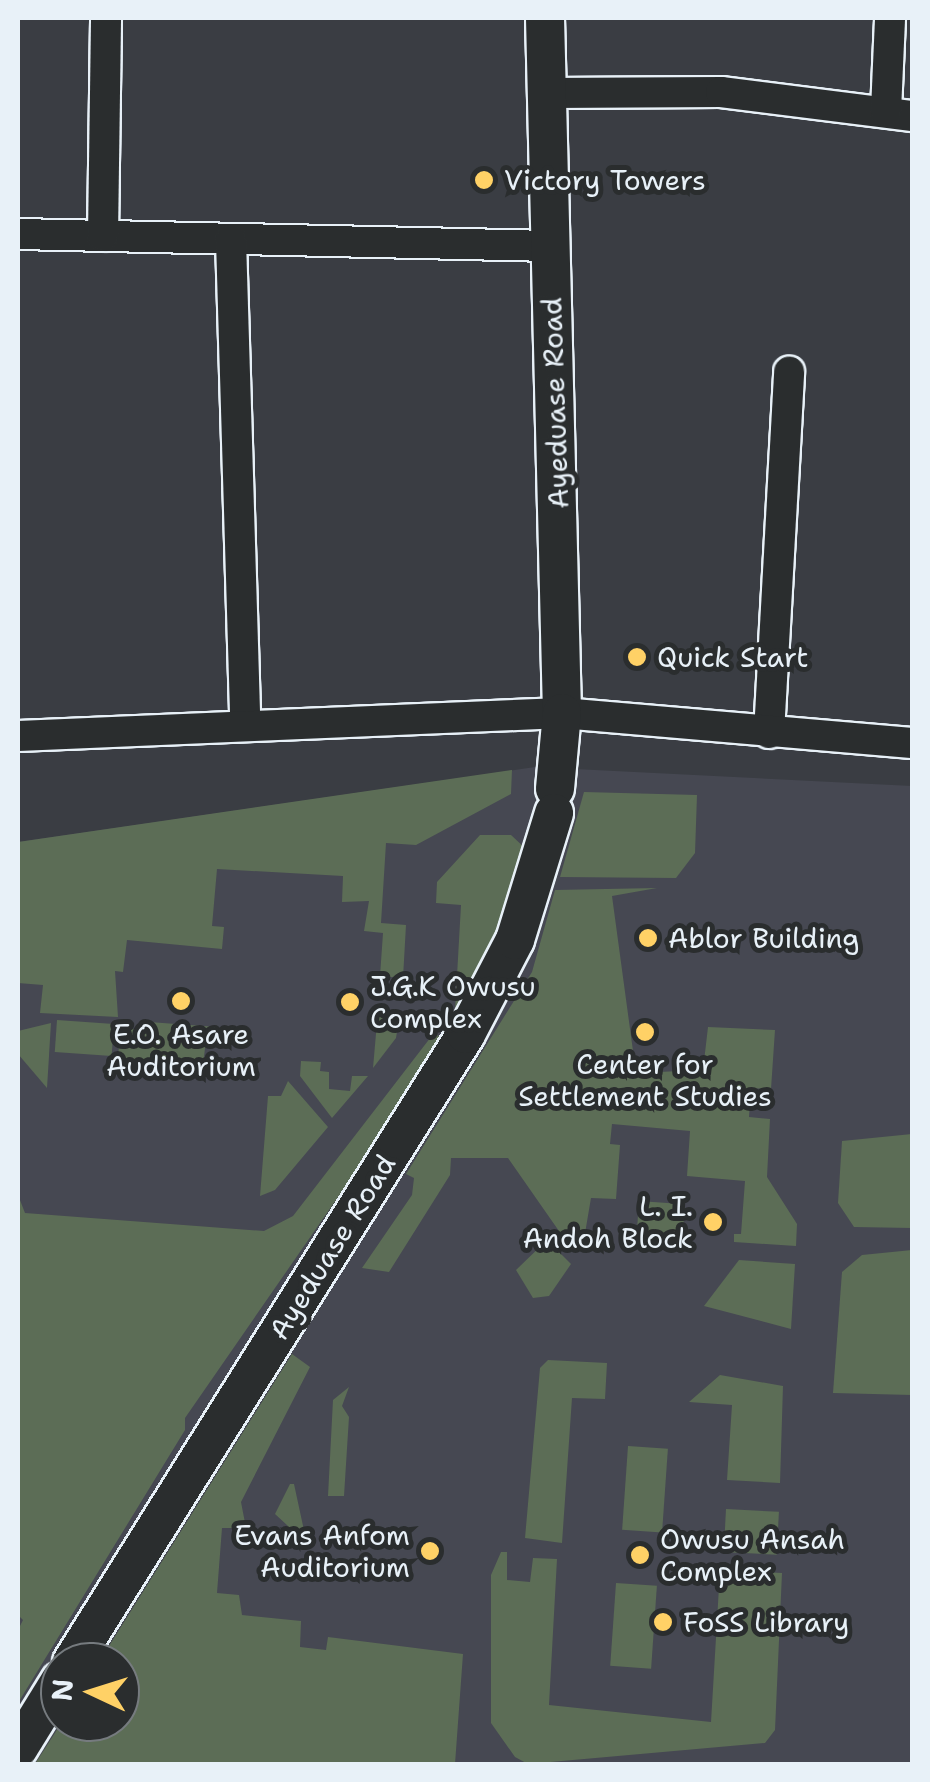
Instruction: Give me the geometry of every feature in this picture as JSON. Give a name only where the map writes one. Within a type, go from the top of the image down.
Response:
[{"type":"street","points":[[103,236],[106,18]]},
{"type":"street","name":"Ayeduase Road","points":[[85,1642],[466,1034],[515,940],[554,801],[562,713],[545,18]]},
{"type":"street","points":[[549,93],[721,92],[899,113],[890,18]]},
{"type":"street","points":[[18,234],[550,246]]},
{"type":"street","points":[[232,240],[245,722]]},
{"type":"street","points":[[769,733],[789,372]]},
{"type":"street","points":[[18,736],[245,722],[562,713],[912,743]]},
{"type":"street","points":[[18,1749],[40,1713]]},
{"type":"shaded area","points":[[535,767],[912,786],[912,1764],[18,1764],[18,842]]},
{"type":"green space","points":[[512,770],[511,794],[416,845],[386,843],[381,923],[406,925],[403,978],[380,976],[383,933],[364,931],[369,901],[342,902],[343,876],[217,869],[212,926],[224,927],[222,949],[127,940],[123,972],[115,971],[118,1017],[40,1013],[43,985],[18,983],[18,842]]},
{"type":"green space","points":[[584,792],[697,795],[695,853],[676,878],[560,877]]},
{"type":"green space","points":[[480,835],[511,835],[526,849],[508,918],[454,1029],[461,905],[436,903],[437,882]]},
{"type":"green space","points":[[657,888],[612,896],[636,1073],[703,1070],[708,1027],[775,1030],[771,1089],[751,1088],[749,1117],[770,1119],[767,1177],[797,1224],[796,1246],[734,1242],[734,1234],[741,1234],[745,1181],[687,1176],[690,1131],[612,1124],[610,1144],[620,1145],[616,1199],[591,1198],[583,1245],[568,1244],[508,1158],[451,1158],[450,1175],[389,1272],[362,1268],[412,1195],[414,1178],[406,1174],[532,972],[555,890]]},
{"type":"green space","points":[[378,1011],[400,1013],[396,1038],[373,1068]]},
{"type":"green space","points":[[57,1020],[114,1024],[112,1056],[55,1052]]},
{"type":"green space","points":[[149,1022],[217,1027],[215,1048],[205,1048],[203,1066],[118,1060],[120,1028],[148,1030]]},
{"type":"green space","points":[[51,1023],[47,1088],[18,1054],[18,1031]]},
{"type":"green space","points":[[434,1033],[446,1041],[185,1418],[185,1430],[55,1642],[40,1642],[40,1667],[18,1703],[18,1630],[23,1620],[18,1615],[18,1195],[25,1213],[264,1231],[293,1216]]},
{"type":"green space","points":[[301,1061],[321,1062],[320,1071],[329,1072],[329,1089],[350,1091],[352,1076],[368,1076],[332,1118],[300,1076]]},
{"type":"green space","points":[[288,1081],[328,1127],[275,1190],[260,1196],[268,1096],[281,1096]]},
{"type":"green space","points":[[912,1134],[912,1228],[854,1227],[838,1203],[842,1141]]},
{"type":"green space","points":[[639,1201],[685,1204],[682,1244],[636,1241]]},
{"type":"green space","points":[[547,1240],[571,1264],[549,1296],[533,1298],[516,1270]]},
{"type":"green space","points":[[912,1250],[912,1395],[833,1393],[842,1272],[862,1255]]},
{"type":"green space","points":[[739,1260],[795,1264],[791,1329],[704,1306]]},
{"type":"green space","points":[[292,1354],[310,1367],[241,1502],[246,1528],[222,1528],[217,1593],[239,1595],[242,1615],[301,1621],[300,1647],[326,1650],[328,1637],[463,1654],[455,1764],[35,1764],[49,1742],[140,1742],[140,1642],[112,1642]]},
{"type":"green space","points":[[548,1360],[607,1363],[605,1399],[572,1398],[562,1543],[525,1538],[540,1368]]},
{"type":"green space","points":[[720,1375],[783,1386],[780,1483],[727,1480],[732,1405],[689,1402]]},
{"type":"green space","points":[[349,1387],[342,1406],[349,1417],[344,1496],[328,1496],[333,1400]]},
{"type":"green space","points":[[628,1446],[668,1449],[662,1533],[622,1530]]},
{"type":"green space","points":[[290,1484],[294,1484],[305,1535],[286,1534],[288,1526],[275,1514]]},
{"type":"green space","points":[[726,1509],[779,1512],[777,1555],[724,1552]]},
{"type":"green space","points":[[501,1552],[507,1552],[507,1580],[530,1582],[533,1558],[557,1559],[549,1705],[711,1722],[720,1570],[782,1573],[775,1730],[765,1743],[528,1764],[515,1757],[491,1723],[491,1575]]},
{"type":"green space","points":[[616,1583],[657,1586],[651,1669],[610,1666]]},
{"type":"place","name":"Victory Towers","points":[[484,180]]},
{"type":"place","name":"Quick Start","points":[[637,657]]},
{"type":"place","name":"Ablor Building","points":[[648,938]]},
{"type":"place","name":"E.O. Asare Auditorium","points":[[181,1001]]},
{"type":"place","name":"J.G.K Owusu Complex","points":[[350,1002]]},
{"type":"place","name":"Center for Settlement Studies","points":[[645,1032]]},
{"type":"place","name":"L. I. Andoh Block","points":[[713,1222]]},
{"type":"place","name":"Evans Anfom Auditorium","points":[[430,1551]]},
{"type":"place","name":"Owusu Ansah Complex","points":[[640,1555]]},
{"type":"place","name":"FoSS Library","points":[[663,1622]]}]
